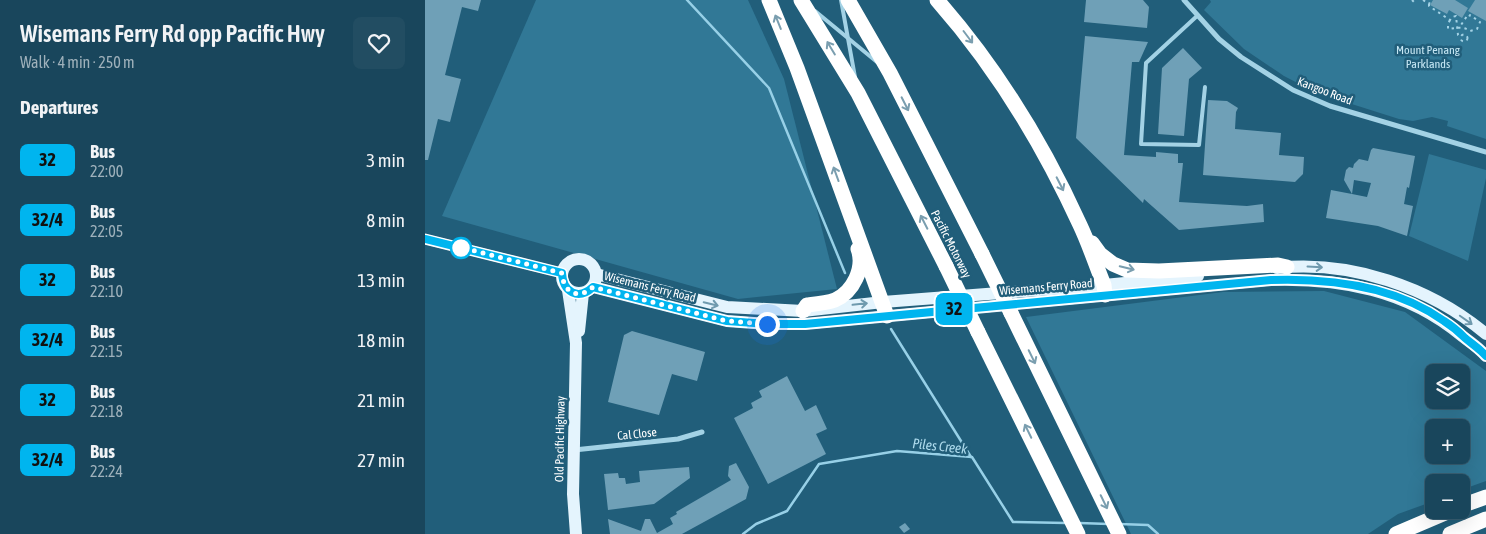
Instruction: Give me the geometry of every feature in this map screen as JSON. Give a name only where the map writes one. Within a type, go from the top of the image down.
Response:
[{"type":"highway","points":[[769,0],[797,68],[885,309]]},
{"type":"highway","name":"Pacific Motorway","points":[[802,0],[858,93],[946,266],[1078,534]]},
{"type":"highway","name":"Pacific Motorway","points":[[848,0],[890,73],[982,254],[1119,534]]},
{"type":"highway","points":[[937,0],[962,29],[999,80],[1039,142],[1081,225],[1104,290]]},
{"type":"highway","points":[[803,310],[807,305],[833,301],[839,298],[851,287],[857,278],[861,256],[850,224],[852,220]]},
{"type":"highway","points":[[1081,225],[1100,254],[1113,264],[1127,270],[1159,271],[1279,265],[1287,267]]},
{"type":"highway","points":[[1470,503],[1485,497]]},
{"type":"highway","points":[[1397,534],[1431,519]]},
{"type":"highway","points":[[1450,534],[1486,519]]},
{"type":"main road","points":[[425,239],[562,273]]},
{"type":"main road","points":[[579,259],[587,261],[593,266],[596,280],[588,290],[575,293],[568,290],[563,282],[562,273],[565,266],[571,261],[579,259]]},
{"type":"main road","name":"Wisemans Ferry Road","points":[[1104,290],[1287,267],[1332,268],[1381,278],[1425,296],[1454,311],[1486,334]]},
{"type":"main road","name":"Wisemans Ferry Road","points":[[596,274],[727,307],[803,310],[885,309],[1104,290],[1271,280],[1315,280],[1346,283],[1377,291],[1423,309],[1444,321],[1486,356]]},
{"type":"main road","name":"Old Pacific Highway","points":[[568,290],[576,343],[573,450],[573,494],[576,534]]},
{"type":"main road","name":"Wisemans Ferry Road","points":[[588,290],[727,321],[767,324],[805,324],[885,309]]},
{"type":"main road","name":"Old Pacific Highway","points":[[576,343],[588,290]]},
{"type":"street","name":"Kangoo Road","points":[[1184,0],[1219,39],[1241,57],[1293,90],[1330,106],[1486,152]]},
{"type":"street","name":"Cal Close","points":[[573,450],[678,439],[702,432]]},
{"type":"lane","points":[[802,0],[890,73]]},
{"type":"lane","points":[[841,0],[858,93]]},
{"type":"lane","points":[[1197,16],[1146,63],[1141,144],[1199,145],[1205,87]]},
{"type":"path","points":[[1423,0],[1451,20]]},
{"type":"path","points":[[1429,4],[1431,0]]},
{"type":"path","points":[[1458,28],[1467,16],[1470,15],[1480,22],[1477,29],[1471,31],[1465,28],[1458,28],[1448,29],[1448,24],[1452,17],[1456,16],[1458,28],[1458,36],[1460,37]]},
{"type":"green space","points":[[536,0],[748,0],[784,79],[837,289],[738,299],[442,216]]},
{"type":"green space","name":"Mount Penang Parklands","points":[[1210,0],[1486,0],[1486,139],[1447,126],[1448,121],[1432,117],[1413,121],[1399,119],[1317,93],[1284,76],[1244,49],[1204,10],[1211,2]]},
{"type":"green space","points":[[1429,154],[1486,170],[1486,178],[1468,261],[1409,236]]},
{"type":"green space","points":[[1324,291],[1405,312],[1486,371],[1486,481],[1470,487],[1470,474],[1425,474],[1425,504],[1398,514],[1368,534],[1131,534],[1026,317],[1223,292]]},
{"type":"building","points":[[425,0],[481,0],[478,11],[462,7],[445,75],[461,79],[450,122],[438,119],[428,160],[425,160]]},
{"type":"building","points":[[1086,0],[1143,0],[1149,7],[1147,28],[1084,22]]},
{"type":"building","points":[[1433,0],[1455,0],[1468,8],[1462,18],[1449,10],[1447,14],[1430,5]]},
{"type":"building","points":[[1475,0],[1486,0],[1486,21],[1468,11]]},
{"type":"building","points":[[1085,36],[1148,42],[1139,62],[1132,62],[1124,155],[1156,157],[1156,152],[1178,154],[1178,163],[1183,163],[1179,202],[1247,206],[1263,204],[1264,222],[1179,230],[1144,199],[1143,203],[1076,138]]},
{"type":"building","points":[[1183,48],[1202,68],[1189,79],[1184,136],[1158,134],[1162,68]]},
{"type":"building","points":[[1208,100],[1227,101],[1238,108],[1235,129],[1281,133],[1279,155],[1304,157],[1303,174],[1295,182],[1203,175]]},
{"type":"building","points":[[1373,148],[1415,156],[1404,204],[1413,206],[1407,236],[1378,226],[1326,218],[1331,190],[1352,194],[1344,180],[1346,170],[1349,167],[1353,168],[1359,159],[1368,161]],"holes":[[[1354,180],[1371,183],[1367,197],[1352,194]]]},
{"type":"building","points":[[632,331],[705,352],[697,381],[672,374],[659,415],[608,402],[624,335]]},
{"type":"building","points":[[787,376],[805,411],[816,405],[827,429],[816,434],[826,454],[768,484],[734,418],[753,408],[751,403],[762,397],[759,391]]},
{"type":"building","points":[[736,463],[749,487],[746,499],[682,534],[610,534],[608,519],[641,531],[645,519],[650,519],[657,533],[673,524],[670,518],[677,514],[676,512],[731,480],[728,476],[729,466]]},
{"type":"building","points":[[689,467],[690,478],[654,504],[608,510],[604,474],[618,473],[619,478],[625,478],[626,484],[640,482],[639,471]]},
{"type":"building","points":[[905,523],[910,529],[904,533],[899,527]]},
{"type":"waterway","points":[[687,0],[769,88],[845,273]]},
{"type":"waterway","points":[[891,329],[971,457]]},
{"type":"waterway","name":"Piles Creek","points":[[743,534],[756,524],[787,511],[819,464],[897,451],[972,457],[1013,522],[1066,523]]},
{"type":"waterway","name":"Piles Creek","points":[[1079,523],[1109,524]]},
{"type":"waterway","name":"Piles Creek","points":[[1119,524],[1148,525],[1158,534]]},
{"type":"bus line","name":"32","points":[[425,239],[562,273],[563,282],[568,290],[575,293],[589,291],[593,287],[727,321],[767,324],[805,324],[1271,280],[1293,279],[1346,283],[1377,291],[1423,309],[1444,321],[1486,356]]},
{"type":"route","points":[[461,248],[459,247],[562,273],[563,282],[568,290],[575,293],[589,291],[593,287],[727,321],[767,324]]}]
